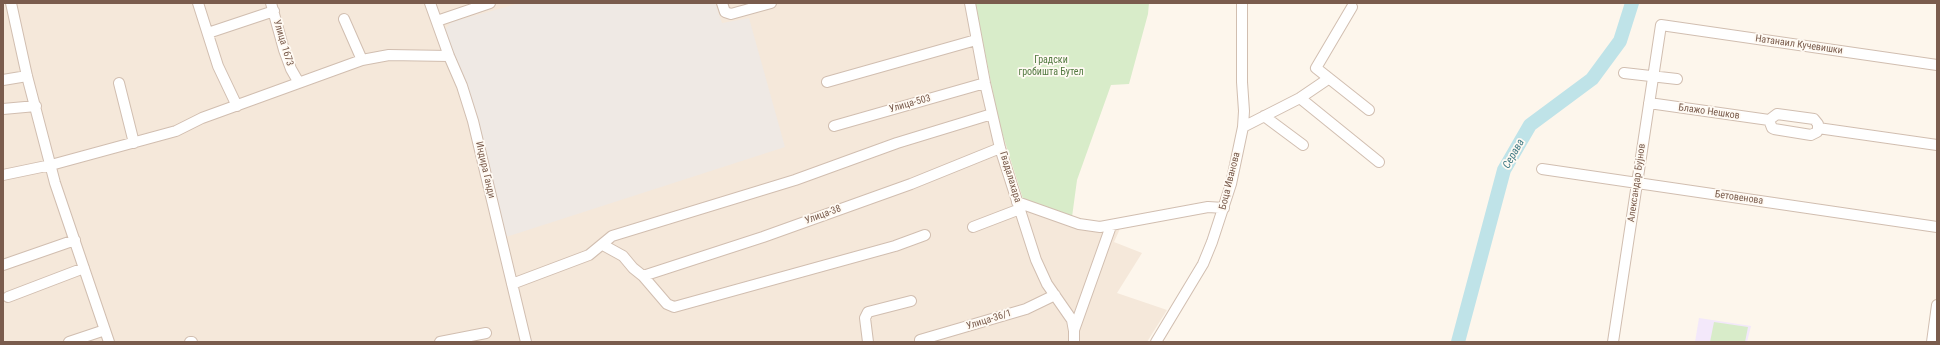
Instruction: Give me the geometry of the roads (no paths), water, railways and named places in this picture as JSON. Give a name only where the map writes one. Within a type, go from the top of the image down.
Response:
[{"type":"street","points":[[11,3],[27,76],[55,183],[109,342]]},
{"type":"street","points":[[198,3],[218,66],[237,106]]},
{"type":"street","name":"Индира Ганди","points":[[430,3],[449,56],[462,86],[473,121],[526,342]]},
{"type":"street","points":[[437,21],[490,3]]},
{"type":"street","points":[[722,3],[725,12],[731,14],[771,3]]},
{"type":"street","name":"Гвадалахара","points":[[970,3],[976,40],[1000,148],[1036,260],[1047,284],[1070,317],[1074,331],[1074,342]]},
{"type":"street","name":"Боца Иванова","points":[[1156,342],[1200,270],[1224,208],[1243,127],[1242,3]]},
{"type":"street","points":[[208,33],[272,7]]},
{"type":"street","name":"Улица 1673","points":[[272,7],[284,50],[299,83]]},
{"type":"street","points":[[1352,7],[1316,68],[1369,110]]},
{"type":"street","points":[[344,19],[362,60]]},
{"type":"street","name":"Натанаил Кучевишки","points":[[1661,25],[1937,64]]},
{"type":"street","name":"Александар Бујнов","points":[[1613,342],[1661,25]]},
{"type":"street","points":[[827,82],[976,40]]},
{"type":"street","points":[[3,175],[51,165],[176,131],[202,118],[362,60],[389,55],[449,56]]},
{"type":"street","points":[[1624,73],[1678,79]]},
{"type":"street","points":[[3,80],[27,76]]},
{"type":"street","points":[[1243,127],[1300,98],[1328,79]]},
{"type":"street","name":"Улица-503","points":[[834,126],[985,82]]},
{"type":"street","points":[[120,83],[134,143]]},
{"type":"street","points":[[1300,98],[1379,162]]},
{"type":"street","name":"Блажо Нешков","points":[[1649,103],[1769,120],[1777,114],[1814,119],[1818,124],[1818,128],[1817,132],[1811,135],[1774,129],[1772,128],[1769,120]]},
{"type":"street","points":[[3,109],[36,106]]},
{"type":"street","points":[[512,284],[589,255],[603,245],[612,236],[796,180],[897,142],[992,114]]},
{"type":"street","points":[[1264,116],[1303,145]]},
{"type":"street","name":"Блажо Нешков","points":[[1818,128],[1937,145]]},
{"type":"street","name":"Улица-38","points":[[644,276],[763,237],[911,184],[1000,148]]},
{"type":"street","name":"Бетовенова","points":[[1542,169],[1937,227]]},
{"type":"street","points":[[972,227],[1018,205],[1079,224],[1100,227],[1194,209],[1208,207],[1224,208]]},
{"type":"street","points":[[1074,331],[1111,226]]},
{"type":"street","points":[[603,245],[623,256],[644,276],[667,304],[674,307],[895,246],[924,235]]},
{"type":"street","points":[[3,265],[75,240]]},
{"type":"street","points":[[8,296],[84,268]]},
{"type":"street","name":"Улица-36/1","points":[[920,340],[1026,309],[1056,295]]},
{"type":"street","points":[[868,342],[865,318],[868,312],[911,301]]},
{"type":"street","points":[[1932,342],[1937,305]]},
{"type":"street","points":[[69,342],[105,330]]},
{"type":"street","points":[[440,342],[486,333]]},
{"type":"waterway","name":"Серава","points":[[1458,342],[1504,170],[1530,125],[1592,79],[1620,41],[1632,3]]},
{"type":"park label","name":"Градски гробишта Бутел","points":[[1051,66]]}]
